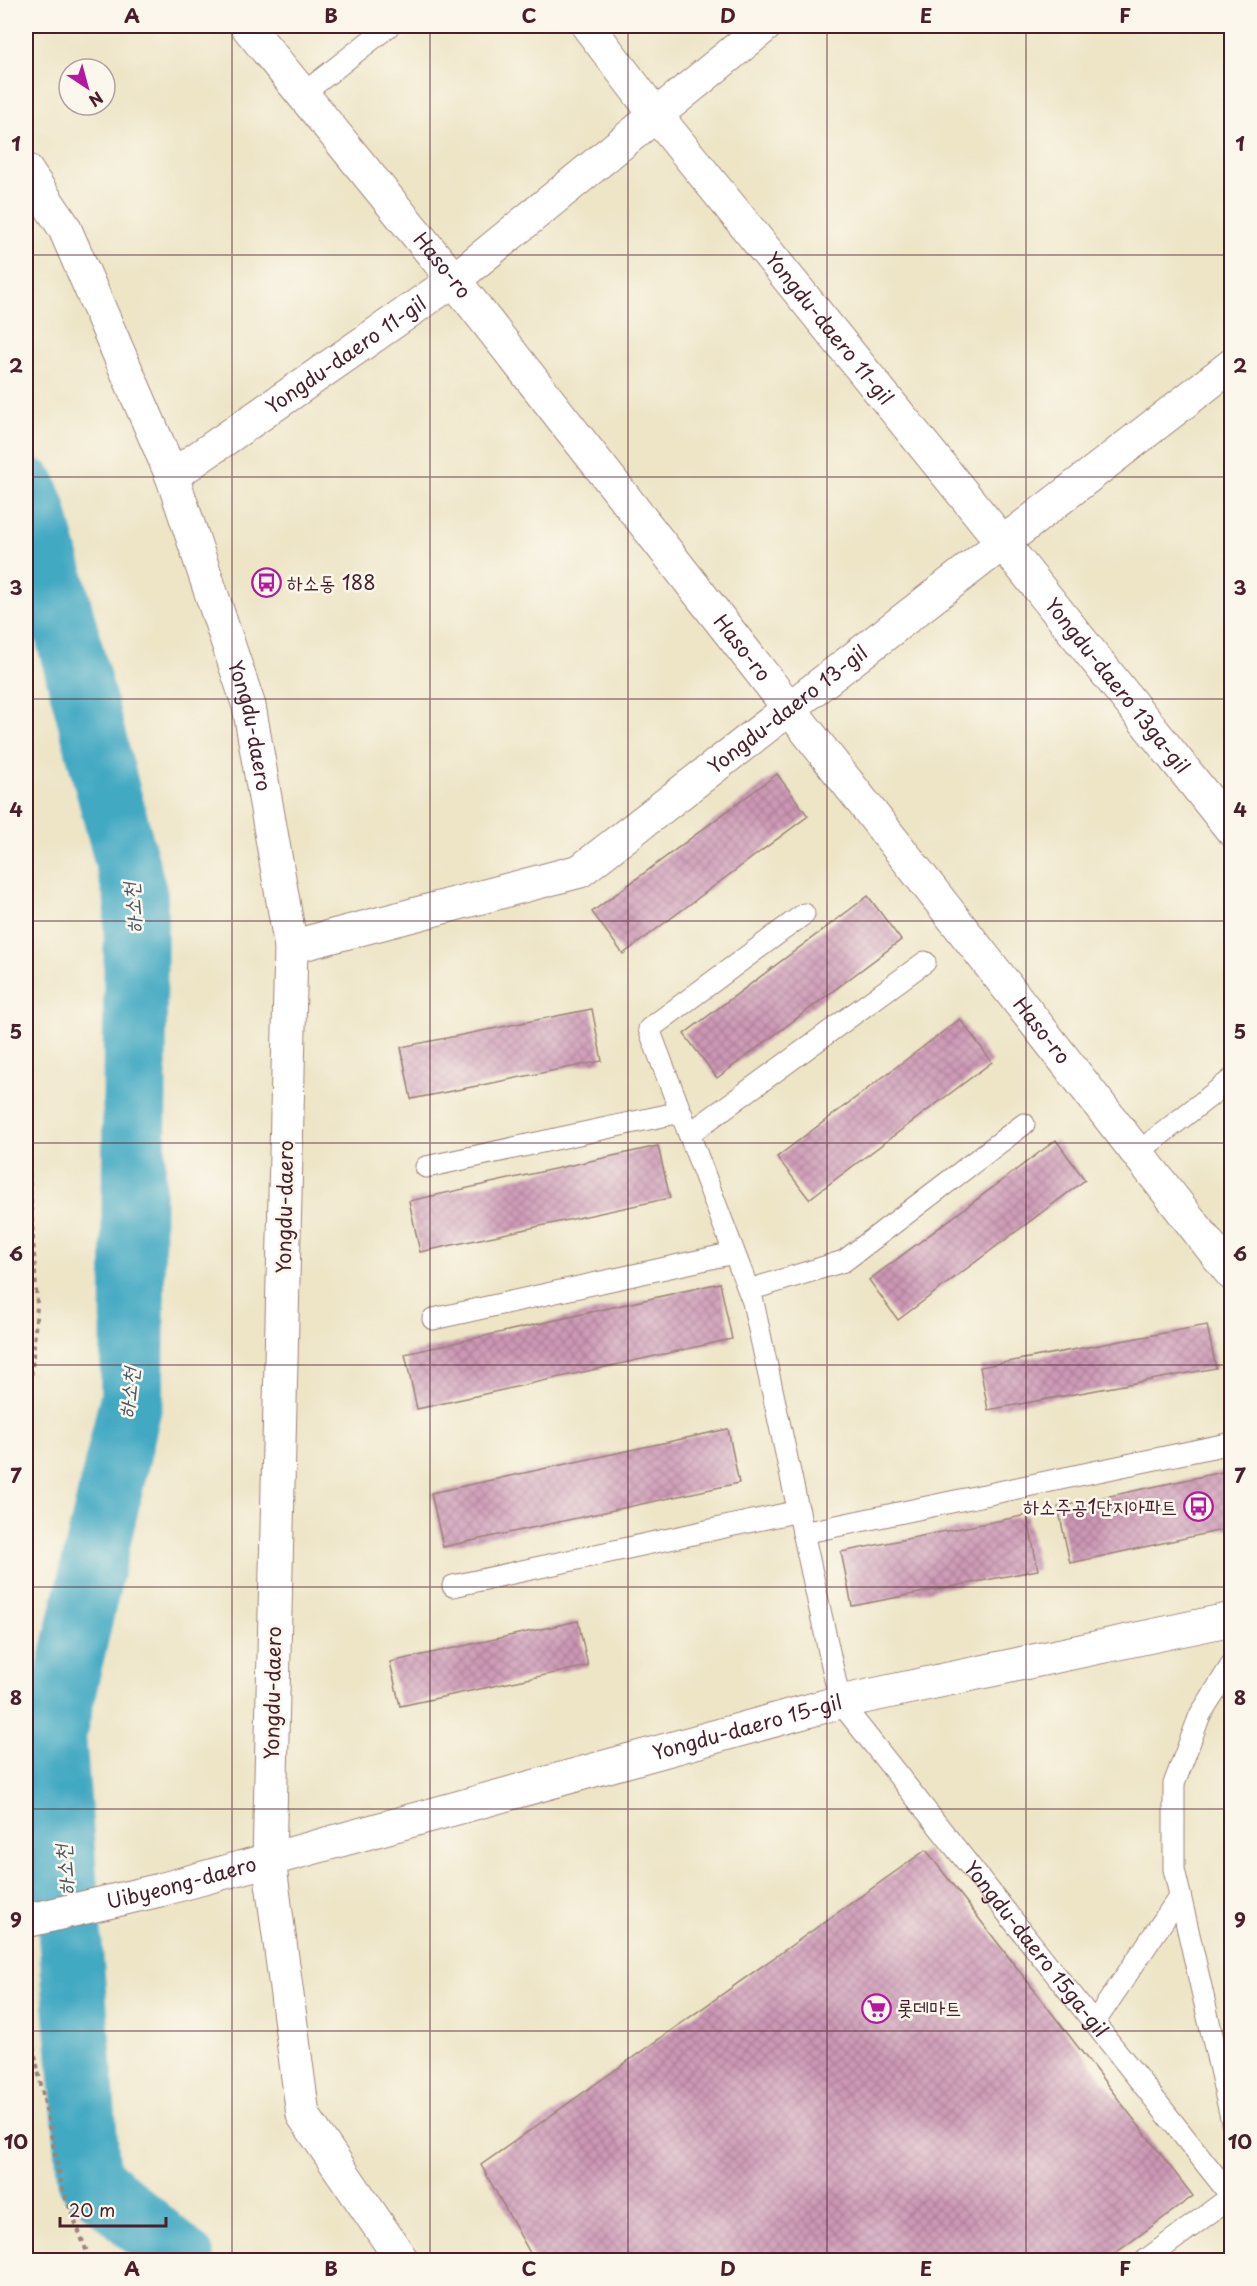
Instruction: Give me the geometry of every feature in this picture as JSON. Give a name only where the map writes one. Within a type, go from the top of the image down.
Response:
[{"type":"street","name":"Haso-ro","points":[[247,26],[304,93],[454,280],[1232,1274]]},
{"type":"street","points":[[588,26],[655,114]]},
{"type":"street","name":"Yongdu-daero 11-gil","points":[[172,476],[454,280],[765,26]]},
{"type":"street","name":"Yongdu-daero 11-gil","points":[[655,114],[1003,543]]},
{"type":"street","name":"Yongdu-daero","points":[[26,170],[64,227],[172,476],[249,706],[291,947],[269,1860],[303,2115],[402,2260]]},
{"type":"street","name":"Yongdu-daero 13-gil","points":[[291,947],[580,871],[1232,365]]},
{"type":"street","name":"Yongdu-daero 13ga-gil","points":[[1003,543],[1232,830]]},
{"type":"street","name":"Yongdu-daero 15-gil","points":[[269,1860],[840,1702],[1232,1619]]},
{"type":"street","name":"Uibyeong-daero","points":[[26,1921],[160,1890],[269,1860]]},
{"type":"lane","points":[[304,93],[389,26]]},
{"type":"lane","points":[[804,914],[649,1029],[753,1302],[840,1702]]},
{"type":"lane","points":[[689,1134],[925,962]]},
{"type":"lane","points":[[1137,1153],[1232,1079]]},
{"type":"lane","points":[[426,1167],[681,1112]]},
{"type":"lane","points":[[749,1290],[844,1261],[1024,1124]]},
{"type":"lane","points":[[433,1319],[734,1253]]},
{"type":"lane","points":[[803,1533],[1232,1443]]},
{"type":"lane","points":[[453,1586],[799,1511]]},
{"type":"lane","points":[[1232,1664],[1200,1715],[1173,1784],[1174,1869],[1232,2122]]},
{"type":"lane","name":"Yongdu-daero 15ga-gil","points":[[840,1702],[1231,2196]]},
{"type":"lane","points":[[1094,2023],[1180,1896]]},
{"type":"lane","points":[[1146,2260],[1231,2196]]},
{"type":"path","points":[[26,1119],[37,1306],[26,1443]]},
{"type":"path","points":[[26,2011],[62,2188],[90,2260]]},
{"type":"building","points":[[777,774],[808,816],[623,954],[592,912]]},
{"type":"building","points":[[868,896],[901,940],[717,1078],[684,1034]]},
{"type":"building","points":[[592,1009],[602,1061],[411,1099],[401,1047]]},
{"type":"building","points":[[960,1019],[992,1062],[809,1199],[777,1157]]},
{"type":"building","points":[[1056,1140],[1085,1180],[898,1320],[869,1280]]},
{"type":"building","points":[[658,1146],[670,1198],[420,1252],[409,1201]]},
{"type":"building","points":[[720,1283],[732,1339],[417,1409],[405,1354]]},
{"type":"building","points":[[1207,1325],[1216,1368],[988,1410],[980,1367]]},
{"type":"building","points":[[728,1429],[739,1483],[443,1547],[431,1493]]},
{"type":"building","points":[[1232,1470],[1232,1528],[1070,1563],[1058,1507]]},
{"type":"building","points":[[1027,1515],[1038,1570],[852,1606],[841,1552]]},
{"type":"building","points":[[578,1621],[588,1666],[400,1706],[390,1662]]},
{"type":"building","name":"롯데마트","points":[[926,1850],[1193,2196],[1106,2260],[534,2260],[481,2165]]},
{"type":"waterway","name":"하소천","points":[[26,489],[34,509],[136,897],[132,1397],[54,1735],[89,2178],[183,2260]]},
{"type":"place","name":"하소동 188","points":[[266,583]]},
{"type":"place","name":"하소주공1단지아파트","points":[[1198,1507]]},
{"type":"place","name":"롯데마트","points":[[876,2008]]}]
